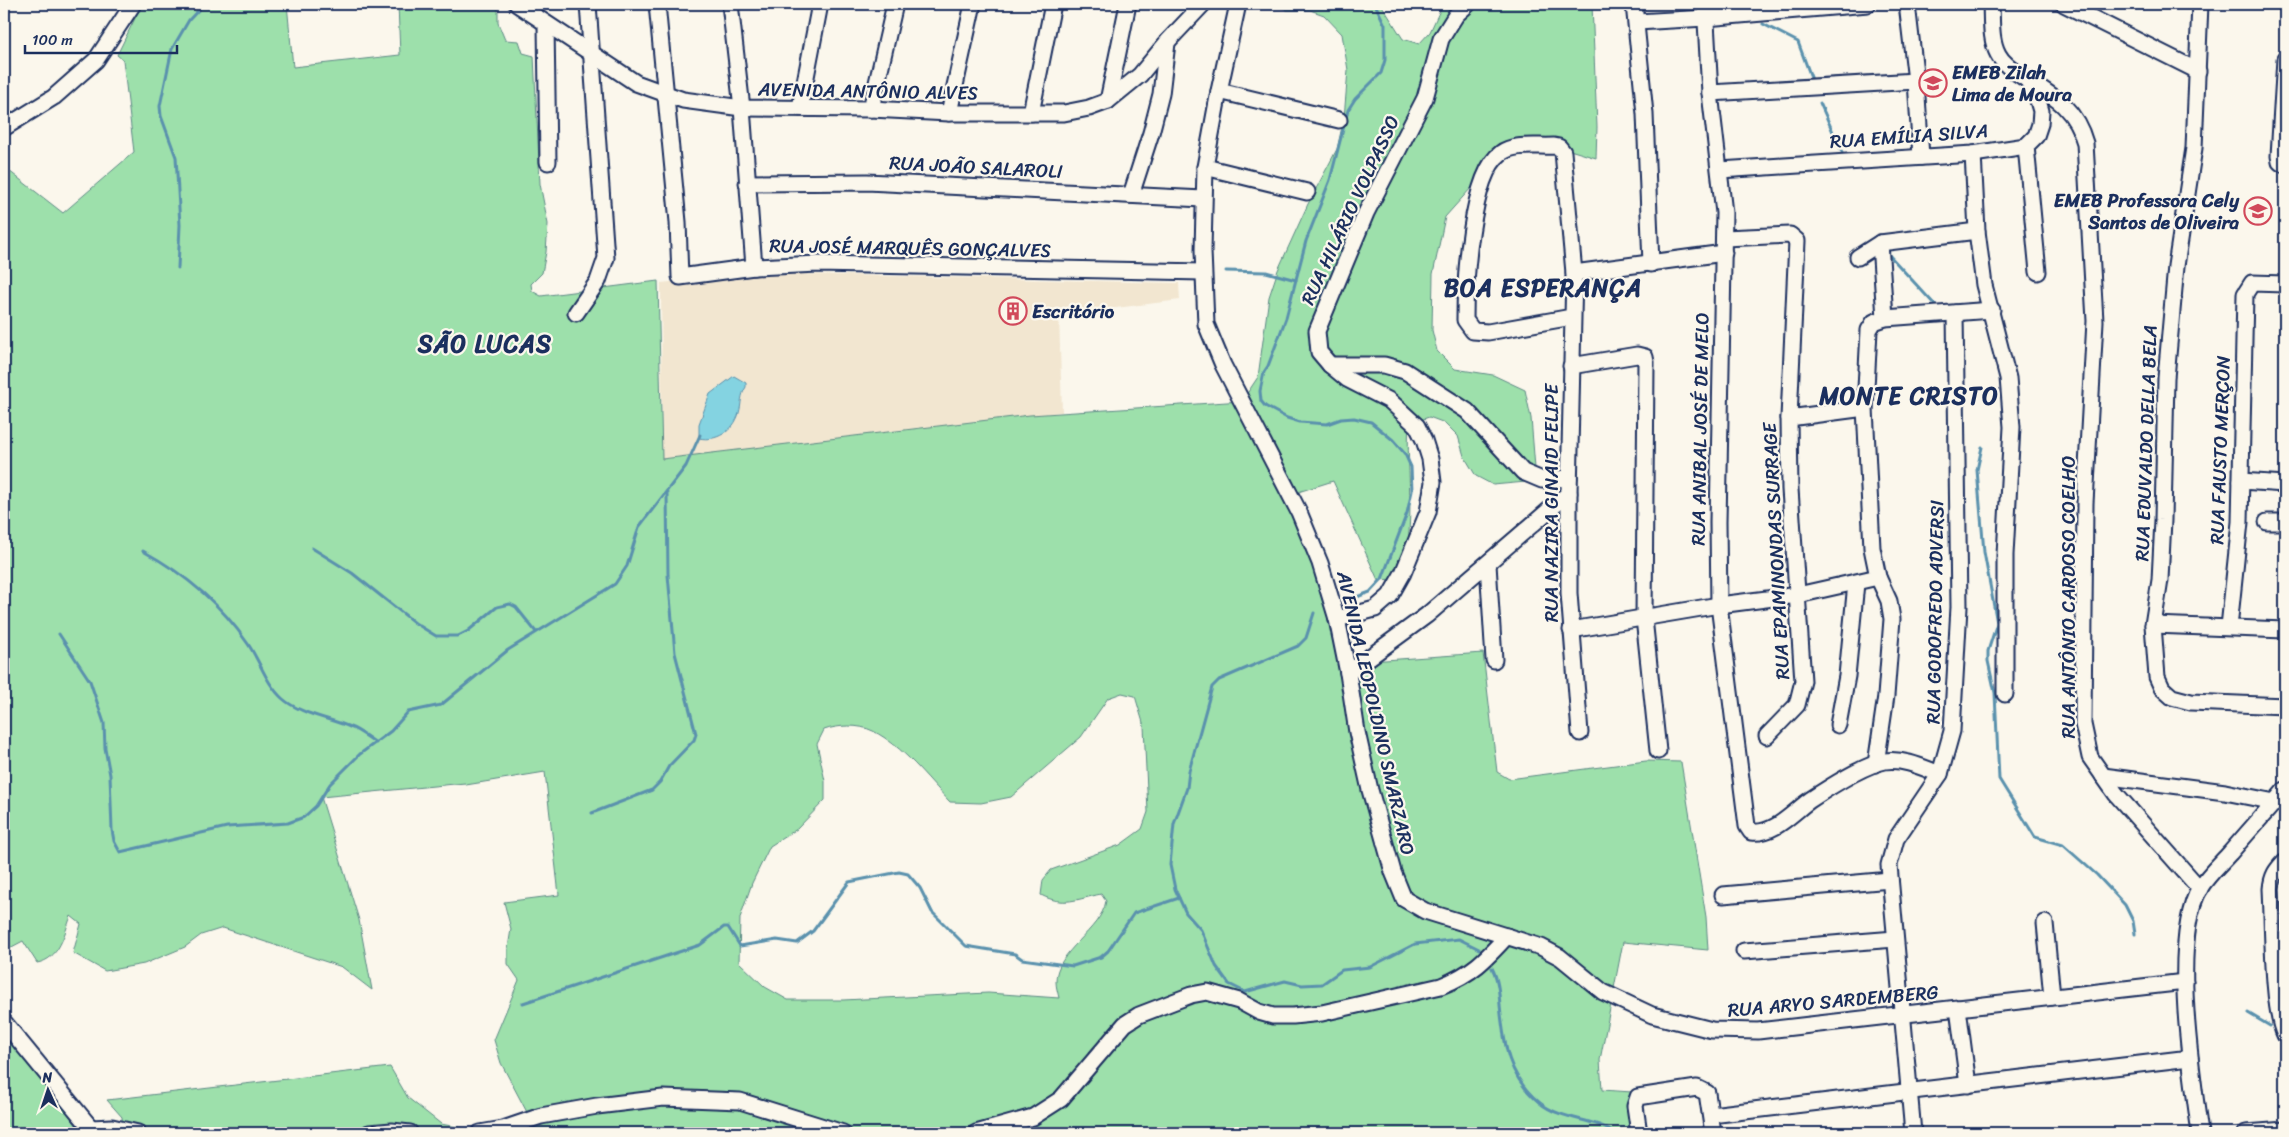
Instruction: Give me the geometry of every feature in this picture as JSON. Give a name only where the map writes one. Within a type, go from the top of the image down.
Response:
[{"type":"street","points":[[4,128],[54,97],[96,60],[133,4]]},
{"type":"street","name":"AVENIDA ANTÔNIO ALVES","points":[[517,4],[636,84],[666,95],[703,104],[742,108],[871,109],[949,114],[1064,113],[1089,108],[1108,101],[1140,75],[1182,25],[1203,4]]},
{"type":"street","points":[[576,313],[598,281],[606,258],[588,4]]},
{"type":"street","points":[[657,4],[666,95]]},
{"type":"street","points":[[730,4],[742,108],[754,267]]},
{"type":"street","points":[[800,108],[820,4]]},
{"type":"street","points":[[871,109],[895,4]]},
{"type":"street","points":[[949,114],[973,4]]},
{"type":"street","points":[[1031,113],[1053,4]]},
{"type":"street","points":[[1108,101],[1128,4]]},
{"type":"street","points":[[1182,25],[1186,4]]},
{"type":"street","name":"AVENIDA LEOPOLDINO SMARZARO","points":[[1238,4],[1219,90],[1205,167],[1203,272],[1206,324],[1212,340],[1311,538],[1337,619],[1357,732],[1370,790],[1393,872],[1404,899],[1425,911],[1507,936]]},
{"type":"street","name":"RUA HILÁRIO VOLPASSO","points":[[1337,619],[1375,609],[1390,596],[1403,573],[1428,512],[1432,482],[1430,459],[1417,426],[1390,401],[1347,378],[1330,365],[1318,347],[1316,331],[1366,213],[1424,98],[1441,39],[1456,15],[1468,4]]},
{"type":"street","points":[[1634,4],[1646,114],[1651,264]]},
{"type":"street","points":[[1637,22],[1705,11],[1868,4]]},
{"type":"street","points":[[1907,4],[1916,81],[1921,157]]},
{"type":"street","name":"RUA ANTÔNIO CARDOSO COELHO","points":[[1991,4],[1993,36],[1998,54],[2008,67],[2061,102],[2080,125],[2088,166],[2095,295],[2086,503],[2083,724],[2090,757],[2103,776],[2200,889]]},
{"type":"street","points":[[2064,4],[2198,72]]},
{"type":"street","name":"RUA EDUVALDO DELLA BELA","points":[[2200,4],[2194,148],[2171,312],[2166,378],[2162,550],[2154,626],[2157,677],[2162,688],[2172,697],[2191,702],[2285,706]]},
{"type":"street","name":"RUA ANIBAL JOSÉ DE MELO","points":[[1705,11],[1710,93],[1720,170],[1724,246],[1718,522],[1719,605],[1747,826],[1751,832],[1760,833],[1772,829],[1812,799],[1876,764]]},
{"type":"street","points":[[546,25],[548,162]]},
{"type":"street","points":[[1131,195],[1151,133],[1161,94],[1168,41]]},
{"type":"street","points":[[2282,161],[2285,65]]},
{"type":"street","points":[[2028,79],[2036,94],[2040,110],[2040,124],[2036,136],[2026,146],[2038,272]]},
{"type":"street","points":[[1710,93],[1916,81]]},
{"type":"street","points":[[1219,90],[1339,120]]},
{"type":"street","name":"RUA JOSÉ MARQUÊS GONÇALVES","points":[[666,95],[678,222],[680,277],[754,267],[818,264],[1203,272]]},
{"type":"street","name":"RUA NAZIRA GINAID FELIPE","points":[[1572,317],[1488,332],[1473,331],[1465,320],[1468,248],[1480,194],[1490,166],[1503,152],[1515,148],[1554,146],[1561,149],[1574,273],[1569,486],[1571,630],[1580,733]]},
{"type":"street","name":"RUA EMÍLIA SILVA","points":[[1720,170],[1973,154],[2026,146]]},
{"type":"street","points":[[1973,154],[1977,231],[1984,285],[2008,378],[2012,427],[2005,555],[2005,694]]},
{"type":"street","points":[[1205,167],[1307,192]]},
{"type":"street","name":"RUA JOÃO SALAROLI","points":[[747,183],[867,182],[1203,199]]},
{"type":"street","points":[[1858,257],[1880,243],[1977,231]]},
{"type":"street","name":"RUA EPAMINONDAS SURRAGE","points":[[1724,246],[1790,235],[1797,241],[1789,418],[1790,489],[1803,681],[1797,705],[1767,736]]},
{"type":"street","points":[[1880,243],[1885,318]]},
{"type":"street","points":[[1574,273],[1651,264],[1724,246]]},
{"type":"street","name":"RUA FAUSTO MERÇON","points":[[2229,628],[2240,522],[2245,294],[2252,284],[2285,284]]},
{"type":"street","points":[[1940,774],[1897,761],[1886,761],[1876,764],[1886,696],[1892,618],[1889,601],[1878,577],[1872,548],[1865,408],[1868,336],[1871,325],[1885,318],[1992,310]]},
{"type":"street","name":"RUA GODOFREDO ADVERSI","points":[[1913,1133],[1901,1016],[1890,880],[1890,854],[1896,839],[1940,774],[1952,731],[1959,607],[1954,384],[1955,313]]},
{"type":"street","points":[[1571,366],[1637,355],[1645,357],[1644,618],[1658,751]]},
{"type":"street","points":[[1330,365],[1384,365],[1405,371],[1467,411],[1523,472],[1532,478],[1569,486]]},
{"type":"street","points":[[1789,418],[1865,408]]},
{"type":"street","points":[[2240,481],[2285,484]]},
{"type":"street","points":[[1348,673],[1400,637],[1488,564],[1569,486]]},
{"type":"street","points":[[2267,522],[2285,522]]},
{"type":"street","points":[[1488,564],[1494,660]]},
{"type":"street","points":[[1571,630],[1719,605],[1798,595],[1878,577]]},
{"type":"street","points":[[1838,725],[1847,676],[1856,583]]},
{"type":"street","points":[[2154,626],[2285,630]]},
{"type":"street","points":[[2103,776],[2225,792],[2280,796]]},
{"type":"street","points":[[2200,1133],[2190,1058],[2185,982],[2189,917],[2200,889],[2280,796]]},
{"type":"street","points":[[2285,861],[2276,870],[2272,878],[2271,889],[2277,995],[2282,1029],[2285,1035]]},
{"type":"street","points":[[1723,896],[1890,880]]},
{"type":"street","points":[[2045,923],[2052,997]]},
{"type":"street","points":[[976,1133],[1033,1117],[1061,1100],[1126,1024],[1139,1015],[1192,995],[1207,992],[1223,995],[1273,1016],[1322,1013],[1441,986],[1456,980],[1481,965],[1507,936]]},
{"type":"street","name":"RUA ARYO SARDEMBERG","points":[[1507,936],[1541,947],[1560,957],[1603,992],[1627,1005],[1692,1027],[1730,1032],[1758,1031],[1901,1016],[2185,982]]},
{"type":"street","points":[[1744,951],[1895,939]]},
{"type":"street","points":[[1958,1008],[1968,1085]]},
{"type":"street","points":[[4,1022],[93,1130],[112,1126],[138,1133]]},
{"type":"street","points":[[1711,1115],[2190,1058]]},
{"type":"street","points":[[1639,1133],[1636,1101],[1638,1097],[1697,1088],[1707,1093],[1713,1133]]},
{"type":"street","points":[[480,1133],[503,1129],[541,1116],[597,1106],[664,1098],[740,1101],[843,1133]]},
{"type":"street","points":[[2246,1133],[2285,1130]]},
{"type":"street","points":[[369,1133],[392,1131],[410,1133]]},
{"type":"shaded area","points":[[755,273],[1179,283],[1180,300],[1059,315],[1062,412],[662,459],[661,283]]},
{"type":"green space","points":[[142,4],[287,4],[293,67],[400,55],[398,4],[498,4],[498,23],[505,40],[519,41],[523,53],[534,56],[540,184],[548,224],[542,273],[531,284],[532,291],[541,296],[658,281],[662,459],[1030,415],[1242,401],[1258,377],[1269,297],[1278,270],[1308,204],[1337,149],[1344,118],[1348,70],[1342,34],[1324,15],[1310,10],[1287,10],[1275,4],[1381,4],[1403,39],[1419,44],[1430,32],[1441,8],[1446,4],[1592,4],[1597,127],[1596,158],[1547,143],[1503,145],[1480,178],[1445,217],[1433,274],[1432,330],[1437,351],[1455,369],[1493,375],[1525,390],[1531,418],[1535,468],[1526,482],[1493,485],[1476,476],[1464,456],[1458,436],[1445,423],[1429,417],[1409,424],[1409,527],[1403,565],[1395,579],[1378,580],[1333,481],[1295,493],[1343,663],[1483,653],[1497,772],[1509,779],[1646,761],[1681,762],[1706,917],[1708,950],[1623,942],[1600,1060],[1602,1090],[1632,1092],[1637,1133],[123,1133],[122,1117],[107,1100],[390,1067],[408,1098],[441,1124],[473,1130],[529,1116],[501,1063],[494,1040],[519,980],[508,964],[511,929],[504,902],[559,895],[545,772],[466,785],[465,783],[321,797],[359,920],[372,990],[342,967],[223,928],[201,935],[185,947],[144,964],[105,971],[73,953],[81,924],[71,916],[60,945],[45,961],[37,963],[23,941],[4,951],[4,167],[63,213],[134,152],[123,60],[117,55]],"holes":[[[1122,693],[1135,696],[1144,726],[1148,812],[1142,829],[1120,845],[1051,870],[1043,880],[1041,895],[1049,899],[1071,901],[1101,894],[1106,901],[1096,922],[1063,960],[1058,971],[1056,984],[1059,998],[988,993],[843,1000],[788,1000],[765,987],[739,962],[740,918],[752,883],[770,846],[797,829],[825,800],[825,781],[817,744],[824,730],[848,726],[861,727],[873,731],[884,737],[904,754],[950,802],[981,803],[1011,797],[1081,737],[1108,698]]]},
{"type":"green space","points":[[4,1035],[43,1080],[82,1133],[4,1133]]},
{"type":"water","points":[[734,376],[746,383],[737,419],[729,430],[718,437],[699,438],[699,424],[710,394]]},
{"type":"waterway","points":[[178,268],[180,225],[176,157],[161,116],[160,106],[172,49],[189,20],[204,4]]},
{"type":"waterway","points":[[1346,601],[1370,592],[1382,579],[1407,513],[1412,491],[1411,467],[1405,454],[1393,440],[1371,422],[1354,418],[1341,419],[1327,424],[1300,422],[1287,418],[1265,406],[1261,401],[1260,391],[1264,372],[1286,318],[1306,241],[1330,180],[1348,110],[1355,99],[1381,73],[1385,60],[1385,25],[1375,4]]},
{"type":"waterway","points":[[1763,24],[1798,42],[1812,80]]},
{"type":"waterway","points":[[1820,103],[1842,152]]},
{"type":"waterway","points":[[1889,255],[1935,305]]},
{"type":"waterway","points":[[1226,271],[1266,272],[1296,280]]},
{"type":"waterway","points":[[59,634],[90,681],[104,723],[105,748],[110,775],[112,830],[114,841],[120,852],[227,827],[288,823],[304,817],[316,806],[330,784],[360,754],[391,731],[408,712],[441,705],[508,650],[615,584],[627,566],[639,527],[686,466],[700,435]]},
{"type":"waterway","points":[[1982,447],[1977,470],[1984,552],[1997,623],[1988,651],[1988,661],[1995,693],[1999,779],[2035,837],[2063,845],[2097,875],[2125,905],[2133,921],[2135,934]]},
{"type":"waterway","points":[[592,813],[652,790],[660,782],[669,766],[694,740],[696,734],[675,653],[668,575],[667,493]]},
{"type":"waterway","points":[[312,548],[352,573],[415,623],[436,636],[458,636],[468,631],[497,607],[510,604],[516,607],[536,632]]},
{"type":"waterway","points":[[143,551],[188,580],[214,603],[248,644],[272,686],[283,699],[306,712],[353,728],[376,743]]},
{"type":"waterway","points":[[1314,613],[1306,638],[1298,646],[1219,680],[1212,687],[1189,771],[1187,788],[1174,824],[1170,865],[1175,889],[1186,913],[1201,930],[1216,966],[1229,984],[1245,992],[1285,981],[1302,985],[1322,984],[1342,970],[1370,967],[1415,944],[1459,939],[1479,949]]},
{"type":"waterway","points":[[523,1003],[700,945],[724,927],[728,927],[740,946],[777,940],[797,943],[813,931],[849,882],[899,872],[908,874],[920,888],[932,912],[966,946],[1015,954],[1022,959],[1073,966],[1101,957],[1108,951],[1134,913],[1179,898]]},
{"type":"waterway","points":[[1492,968],[1498,986],[1506,1046],[1509,1058],[1520,1082],[1529,1093],[1549,1109],[1598,1125],[1613,1133]]},
{"type":"waterway","points":[[2248,1013],[2270,1026]]},
{"type":"place","name":"EMEB Zilah Lima de Moura","points":[[1933,83]]},
{"type":"place","name":"EMEB Professora Cely Santos de Oliveira","points":[[2258,211]]},
{"type":"place","name":"Escritório","points":[[1013,311]]},
{"type":"district","name":"BOA ESPERANÇA","points":[[1543,288]]},
{"type":"district","name":"SÃO LUCAS","points":[[485,344]]},
{"type":"district","name":"MONTE CRISTO","points":[[1909,396]]}]
